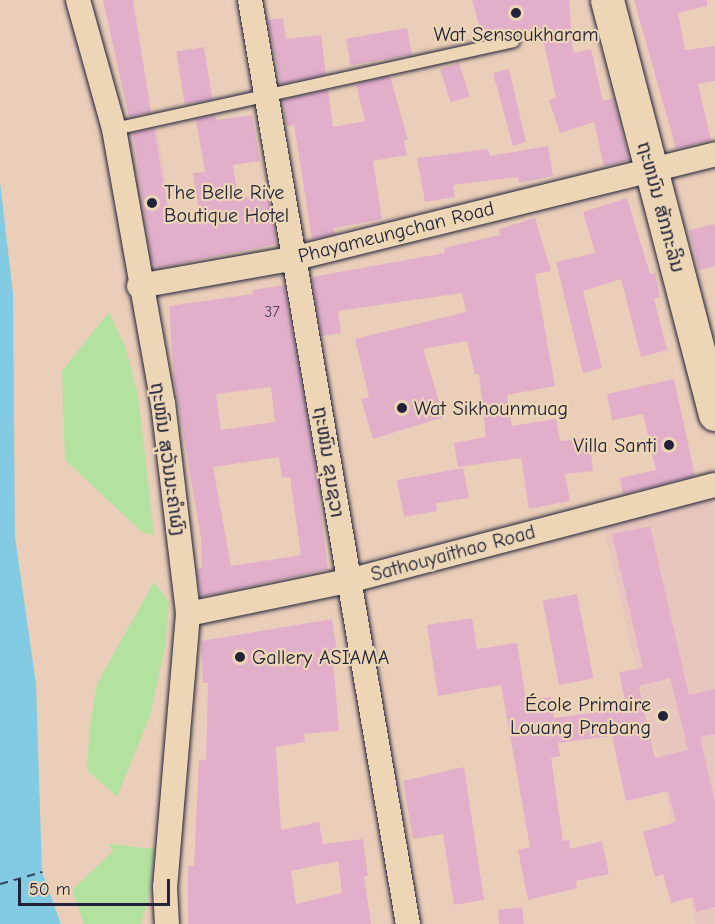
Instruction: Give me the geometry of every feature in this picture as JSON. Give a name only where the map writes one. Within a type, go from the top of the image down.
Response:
[{"type":"main road","name":"ຖະຫນົນ ສັກກະລິນ","points":[[607,0],[715,414]]},
{"type":"street","name":"ຖະໜົນ ສຸວັນນະຄໍາຜົງ","points":[[78,0],[114,129],[139,286],[163,403],[188,614],[165,887],[167,924]]},
{"type":"street","name":"ຖະໜົນ ຂຸນຊວາ","points":[[250,0],[296,258],[348,581],[408,924]]},
{"type":"street","name":"Phayameungchan Road","points":[[139,286],[296,258],[715,154]]},
{"type":"street","name":"Sathouyaithao Road","points":[[188,614],[348,581],[715,485]]},
{"type":"lane","points":[[114,129],[513,41]]},
{"type":"shaded area","name":"The Belle Rive Boutique Hotel","points":[[157,127],[180,275],[148,280],[124,132]]},
{"type":"shaded area","name":"École Primaire Louang Prabang","points":[[715,498],[715,689],[675,699],[685,741],[715,734],[715,802],[661,757],[696,911],[715,907],[715,924],[696,924],[603,525]],"holes":[[[650,526],[684,674],[647,684],[612,535]]]},
{"type":"green space","points":[[109,312],[126,349],[138,395],[154,535],[143,533],[65,460],[62,371]]},
{"type":"green space","points":[[154,582],[169,602],[165,647],[150,716],[117,797],[87,770],[90,725],[97,684]]},
{"type":"green space","points":[[109,844],[154,849],[150,892],[141,924],[84,924],[72,890],[113,851]]},
{"type":"water","points":[[0,182],[13,294],[15,537],[36,684],[42,872],[61,924],[0,924]]},
{"type":"building","points":[[103,0],[133,0],[151,112],[129,117]]},
{"type":"building","points":[[472,0],[569,0],[573,53],[591,49],[603,101],[613,98],[629,160],[604,166],[594,122],[560,133],[549,100],[556,98],[541,30],[500,33],[483,39]]},
{"type":"building","points":[[634,0],[707,0],[707,6],[678,13],[685,50],[715,46],[715,81],[698,84],[711,140],[676,149]]},
{"type":"building","points":[[283,18],[286,39],[321,35],[326,74],[281,84],[268,20]]},
{"type":"building","points":[[407,28],[412,55],[351,65],[346,39]]},
{"type":"building","points":[[204,47],[212,99],[185,104],[176,51]]},
{"type":"building","points":[[459,63],[470,96],[451,102],[440,69]]},
{"type":"building","points":[[509,69],[526,142],[513,146],[493,73]]},
{"type":"building","points":[[390,76],[408,140],[404,141],[407,155],[373,161],[382,219],[334,228],[335,234],[312,239],[294,125],[287,126],[283,100],[328,90],[333,127],[365,121],[356,84]]},
{"type":"building","points":[[215,115],[216,120],[252,115],[260,161],[233,165],[238,198],[269,194],[276,244],[157,268],[152,260],[133,133],[154,129],[170,222],[200,217],[193,173],[205,172],[196,119]]},
{"type":"building","points":[[548,146],[553,176],[519,183],[518,177],[453,185],[455,197],[425,202],[417,158],[488,149],[490,156]]},
{"type":"building","points":[[627,198],[650,274],[655,273],[660,297],[654,299],[667,350],[641,357],[621,279],[583,291],[602,368],[583,373],[556,262],[595,253],[583,212]]},
{"type":"building","points":[[535,218],[551,271],[535,274],[555,386],[507,395],[512,426],[556,419],[560,441],[589,438],[593,471],[565,474],[570,501],[529,509],[521,458],[458,467],[454,443],[486,437],[479,374],[475,375],[467,341],[423,349],[444,417],[373,439],[361,399],[369,397],[355,339],[466,312],[462,293],[338,311],[341,333],[322,336],[312,277],[445,253],[444,248],[500,235],[499,229]]},
{"type":"building","points":[[715,224],[715,266],[699,270],[689,230]]},
{"type":"building","points":[[284,285],[313,451],[328,569],[201,597],[197,569],[202,568],[201,538],[174,379],[169,306],[253,294],[252,290]],"holes":[[[271,387],[275,422],[221,430],[216,394]],[[279,457],[282,478],[290,477],[301,555],[231,566],[213,467]]]},
{"type":"building","name":"Villa Santi","points":[[674,379],[695,476],[623,494],[620,478],[656,470],[643,414],[612,420],[607,394]]},
{"type":"building","points":[[463,468],[469,498],[436,503],[437,511],[404,517],[397,480]]},
{"type":"building","points":[[650,526],[689,695],[715,689],[715,734],[700,737],[715,802],[715,907],[696,912],[693,897],[671,903],[663,874],[655,877],[643,832],[676,822],[668,791],[626,801],[612,736],[558,743],[560,756],[551,758],[563,841],[569,840],[570,849],[602,841],[609,874],[576,881],[577,888],[528,900],[518,850],[530,847],[501,685],[438,696],[427,625],[472,618],[477,649],[517,643],[526,700],[551,697],[554,718],[606,711],[605,707],[625,702],[619,672],[643,668],[612,534]],"holes":[[[670,678],[688,750],[655,758],[639,686]]]},
{"type":"building","points":[[577,594],[593,678],[559,685],[543,601]]},
{"type":"building","points":[[332,619],[338,659],[333,660],[339,731],[304,734],[305,742],[276,747],[281,830],[319,822],[323,844],[363,839],[368,876],[364,876],[371,924],[188,924],[188,866],[194,866],[199,760],[206,760],[208,683],[203,683],[201,641]],"holes":[[[338,861],[342,893],[296,904],[291,871]]]},
{"type":"building","points":[[464,767],[484,900],[454,905],[443,834],[413,839],[403,781]]},
{"type":"building","points":[[522,907],[524,924],[499,924],[498,910]]},
{"type":"ferry route","points":[[0,884],[42,872]]},
{"type":"place","name":"Wat Sensoukharam","points":[[516,13]]},
{"type":"place","name":"The Belle Rive Boutique Hotel","points":[[152,203]]},
{"type":"place","name":"Wat Sikhounmuag","points":[[402,408]]},
{"type":"place","name":"Villa Santi","points":[[669,445]]},
{"type":"place","name":"Gallery ASIAMA","points":[[240,657]]},
{"type":"place","name":"École Primaire Louang Prabang","points":[[663,716]]}]
